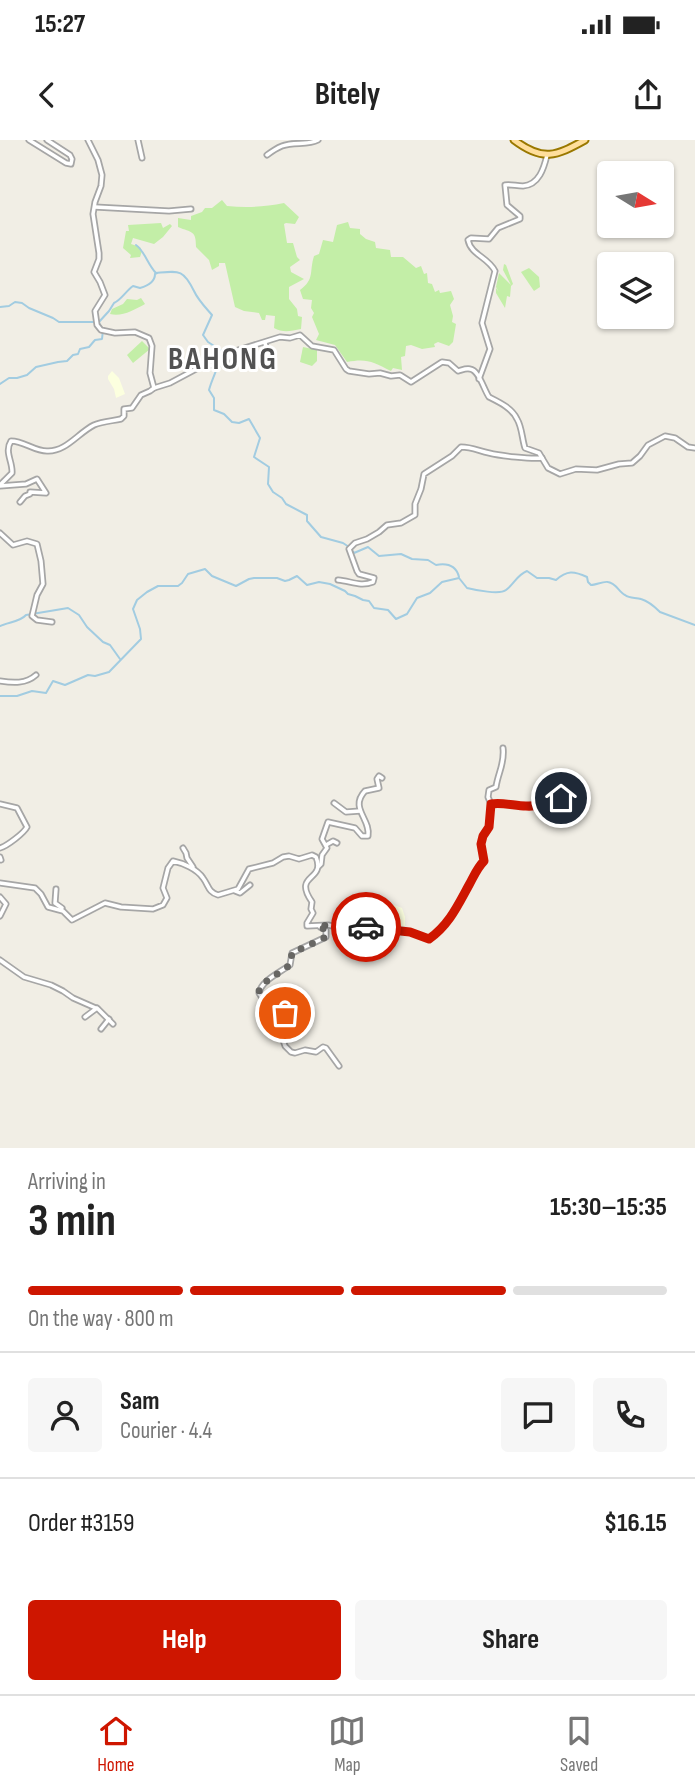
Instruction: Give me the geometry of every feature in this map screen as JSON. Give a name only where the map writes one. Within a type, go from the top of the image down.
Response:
[{"type":"main road","points":[[514,140],[547,155],[561,152],[585,140]]},
{"type":"street","points":[[29,140],[71,164],[69,153],[47,140]]},
{"type":"street","points":[[88,140],[99,160],[102,175],[102,186],[97,196],[93,218],[98,237],[99,259],[94,272],[105,295],[97,308],[97,325],[104,331],[135,332],[150,340],[153,388]]},
{"type":"street","points":[[138,140],[142,158]]},
{"type":"street","points":[[267,155],[282,146],[318,140]]},
{"type":"street","points":[[479,379],[489,351],[482,323],[495,271],[490,263],[471,250],[468,240],[489,239],[498,228],[520,219],[507,205],[505,185],[531,184],[542,172],[547,155]]},
{"type":"street","points":[[94,207],[169,211],[191,209]]},
{"type":"street","points":[[1,483],[12,473],[8,453],[8,444],[11,441],[45,451],[62,449],[93,426],[121,419],[124,409],[132,408],[141,395],[153,388],[165,385],[197,368],[225,363],[235,351],[280,337],[302,336],[312,346],[334,350],[346,369],[352,372],[400,375],[412,382],[444,362],[458,371],[472,369],[487,396],[500,402],[515,415],[526,448],[538,452],[551,470],[564,474],[576,469],[597,470],[632,463],[648,445],[665,436],[695,448]]},
{"type":"street","points":[[265,342],[269,358]]},
{"type":"street","points":[[338,580],[357,585],[373,582],[374,578],[357,571],[349,549],[387,525],[401,523],[415,515],[415,504],[424,474],[461,447],[488,453],[542,458]]},
{"type":"street","points":[[1,483],[26,484],[37,479],[47,493],[30,492],[20,502]]},
{"type":"street","points":[[0,533],[13,545],[27,541],[37,544],[43,584],[32,616],[37,620],[52,622]]},
{"type":"street","points":[[0,681],[20,682],[30,680],[36,675]]},
{"type":"street","points":[[382,778],[379,776],[377,779],[379,788],[363,792],[360,799],[360,811],[369,830],[368,836],[362,836],[355,828],[329,821],[322,838],[327,848],[322,855],[321,866],[306,882],[306,894],[312,902],[313,913],[306,924],[328,925],[355,931],[378,921],[392,931],[410,932],[428,939],[455,911],[484,861],[481,844],[489,827],[491,804],[488,793],[496,787],[502,773],[500,767],[504,759],[503,748]]},
{"type":"street","points":[[491,804],[541,805],[579,791]]},
{"type":"street","points":[[334,803],[346,812],[360,811]]},
{"type":"street","points":[[0,804],[17,808],[27,826],[26,830],[0,848]]},
{"type":"street","points":[[326,845],[333,841],[337,843]]},
{"type":"street","points":[[183,848],[194,869],[205,880],[213,894],[235,891],[239,893],[250,885]]},
{"type":"street","points":[[235,891],[249,869],[273,863],[283,857],[299,859],[312,855],[317,860],[318,867]]},
{"type":"street","points":[[56,889],[55,903],[72,920],[105,903],[130,908],[157,909],[167,898],[163,888],[171,862],[175,860],[194,869]]},
{"type":"street","points":[[0,883],[32,887],[41,894],[48,906],[64,911]]},
{"type":"street","points":[[0,897],[6,904],[0,916]]},
{"type":"street","points":[[318,926],[326,930],[326,937],[292,953],[290,965],[264,983],[259,989],[260,996],[275,1020],[283,1043],[291,1052],[316,1052],[326,1048],[339,1066]]},
{"type":"street","points":[[0,960],[24,977],[51,985],[73,999],[97,1008],[113,1024]]},
{"type":"street","points":[[85,1017],[97,1008]]},
{"type":"street","points":[[268,1031],[269,1021],[287,1011],[295,1012]]},
{"type":"street","points":[[101,1030],[109,1019]]},
{"type":"shaded area","points":[[112,371],[119,378],[125,394],[116,398],[108,379]]},
{"type":"shaded area","points":[[394,905],[402,908],[405,926],[387,923],[385,916],[388,909]]},
{"type":"green space","points":[[222,200],[227,206],[234,207],[284,203],[299,217],[295,224],[284,224],[287,243],[293,243],[300,260],[290,267],[291,272],[304,279],[289,287],[289,299],[297,309],[298,316],[302,317],[301,329],[277,330],[274,328],[275,316],[266,315],[265,320],[262,320],[259,313],[235,307],[225,263],[219,263],[219,266],[212,270],[209,260],[196,247],[194,235],[178,227],[178,218],[191,220],[191,216],[205,208],[212,208]]},
{"type":"green space","points":[[348,222],[350,228],[360,229],[360,234],[375,242],[376,248],[390,250],[391,257],[403,257],[416,268],[421,266],[435,292],[451,291],[454,299],[450,305],[452,322],[456,324],[453,342],[449,346],[438,342],[434,344],[435,347],[422,349],[406,346],[405,356],[401,357],[402,370],[393,368],[391,371],[370,362],[347,362],[335,345],[316,340],[319,334],[312,317],[312,300],[303,299],[300,290],[310,279],[314,256],[319,254],[323,240],[333,242],[337,225]]},
{"type":"green space","points":[[161,223],[163,228],[170,224],[172,226],[154,244],[133,238],[131,244],[140,247],[142,251],[140,257],[130,258],[131,255],[123,248],[126,231],[129,231],[128,225]]},
{"type":"green space","points":[[504,264],[513,284],[505,308],[496,293],[496,288],[499,292],[496,287],[499,273],[511,285],[503,270]]},
{"type":"green space","points":[[529,268],[539,277],[540,287],[534,291],[521,272]]},
{"type":"green space","points":[[141,298],[145,304],[137,309],[123,314],[110,314],[112,309],[127,299]]},
{"type":"green space","points":[[142,341],[150,349],[133,363],[127,355]]},
{"type":"green space","points":[[303,347],[317,350],[317,361],[312,366],[300,362]]},
{"type":"waterway","points":[[136,245],[156,273],[175,272],[183,275],[212,315],[203,335],[208,342],[222,351],[209,390],[214,398],[214,410],[224,414],[232,422],[239,423],[249,419],[260,438],[254,457],[269,467],[268,484],[273,492],[286,504],[307,515],[307,521],[321,537],[343,543],[354,553],[368,547],[379,556],[401,554],[412,559],[428,560],[436,565],[450,566],[456,570],[459,577]]},
{"type":"waterway","points":[[98,323],[130,288],[148,285],[157,273]]},
{"type":"waterway","points":[[0,307],[15,302],[22,303],[59,322],[96,322]]},
{"type":"waterway","points":[[0,384],[9,378],[27,375],[36,367],[67,361],[78,354],[80,349],[102,339],[103,330],[99,323]]},
{"type":"waterway","points":[[0,696],[17,696],[32,691],[46,693],[53,681],[65,685],[88,675],[109,672],[141,639],[133,609],[137,600],[158,586],[178,586],[188,574],[205,569],[212,576],[236,586],[254,578],[277,578],[285,581],[297,576],[307,585],[319,582],[330,584],[369,601],[374,608],[388,610],[396,619],[407,614],[417,598],[430,593],[442,582],[459,578],[467,588],[499,592],[506,590],[527,571],[537,578],[556,580],[564,574],[574,573],[587,577],[591,585],[611,583],[623,594],[644,600],[660,612],[695,625]]},
{"type":"waterway","points":[[0,626],[18,621],[26,615],[68,608],[79,615],[103,642],[110,645],[120,659]]},
{"type":"way so far","points":[[285,1013],[275,1023],[274,1015],[265,1005],[259,991],[264,983],[290,965],[291,954],[326,937],[326,930],[318,926],[328,925],[354,931],[366,927]]},
{"type":"district","name":"BAHONG","points":[[223,359]]},
{"type":"route","points":[[366,927],[378,921],[391,930],[410,932],[429,939],[447,923],[485,859],[481,844],[489,827],[491,804],[541,805],[561,798]]}]
